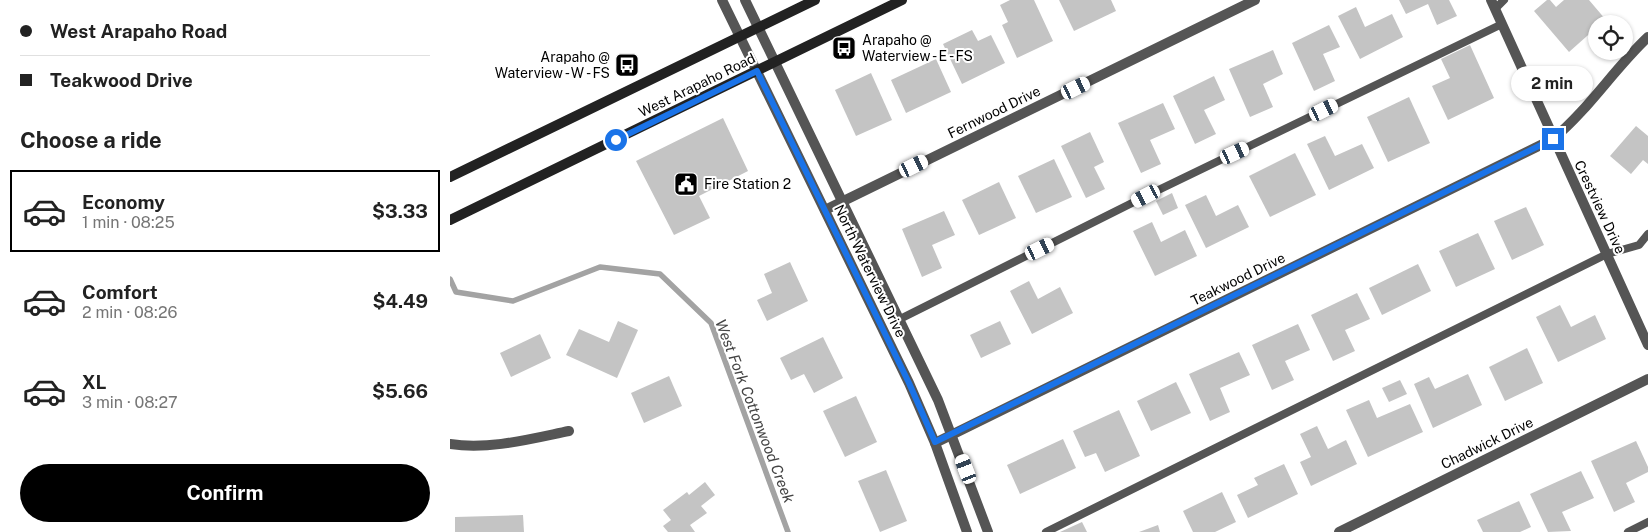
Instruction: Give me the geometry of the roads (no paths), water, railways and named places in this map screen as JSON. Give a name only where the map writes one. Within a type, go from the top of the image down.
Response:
[{"type":"main road","name":"West Arapaho Road","points":[[450,177],[815,0]]},
{"type":"main road","name":"West Arapaho Road","points":[[450,220],[902,0]]},
{"type":"street","name":"North Waterview Drive","points":[[722,0],[909,383],[935,442],[967,532]]},
{"type":"street","name":"North Waterview Drive","points":[[745,0],[900,319],[952,434],[988,532]]},
{"type":"street","name":"Fernwood Drive","points":[[825,210],[1255,0]]},
{"type":"street","name":"Crestview Drive","points":[[1493,4],[1648,345]]},
{"type":"street","name":"Teakwood Drive","points":[[935,442],[1553,139],[1572,124],[1616,70],[1648,38]]},
{"type":"street","name":"Chadwick Drive","points":[[1339,532],[1648,380]]},
{"type":"street","points":[[450,444],[466,447],[509,443],[568,431]]},
{"type":"lane","points":[[1493,4],[1504,0]]},
{"type":"lane","points":[[900,319],[1146,196],[1502,24]]},
{"type":"lane","points":[[1046,532],[1608,254],[1639,245],[1648,234]]},
{"type":"lane","points":[[1628,532],[1648,522]]},
{"type":"waterway","name":"West Fork Cottonwood Creek","points":[[450,279],[456,292],[513,301],[600,267],[660,274],[711,323],[788,532]]},
{"type":"place","name":"Arapaho @ Waterview - E - FS","points":[[844,48]]},
{"type":"place","name":"Arapaho @ Waterview - W - FS","points":[[627,65]]},
{"type":"place","name":"Fire Station 2","points":[[686,184]]}]
